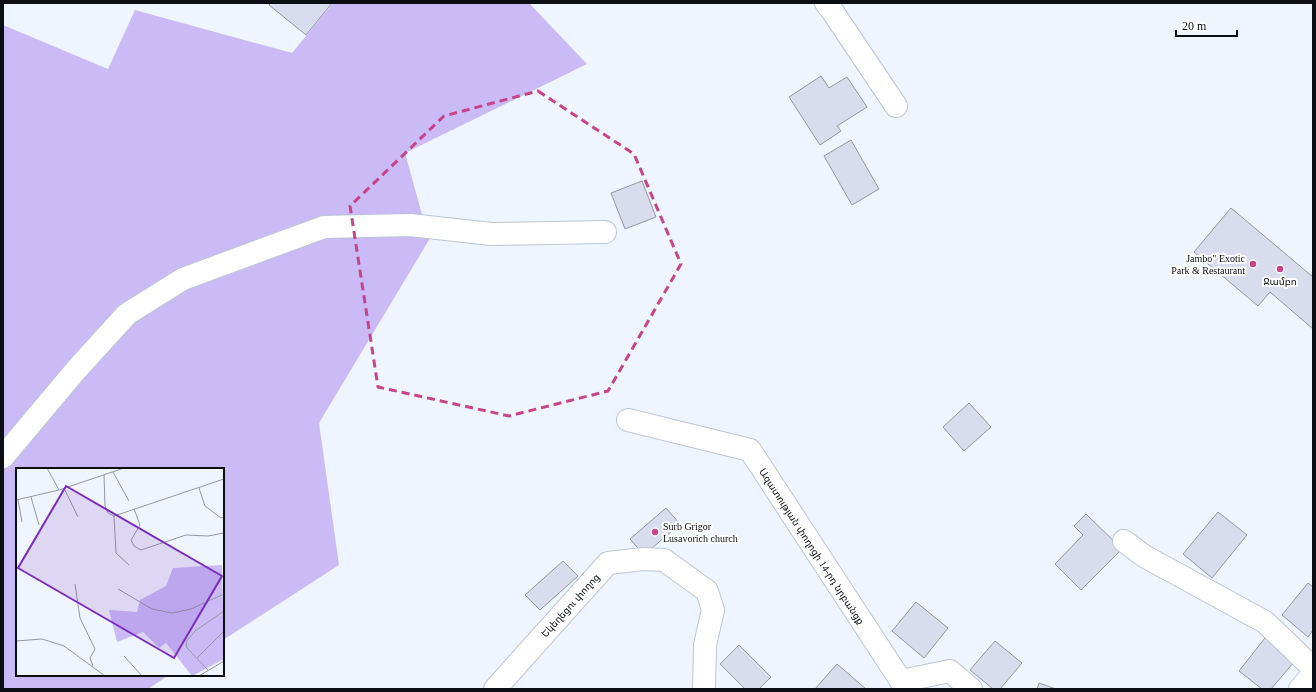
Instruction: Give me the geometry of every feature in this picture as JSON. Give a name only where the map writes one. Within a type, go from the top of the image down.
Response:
[{"type":"street","points":[[826,3],[896,106]]},
{"type":"street","points":[[3,456],[76,370],[127,314],[183,279],[324,227],[410,226],[491,234],[605,232]]},
{"type":"street","name":"Ազատության փողոցի 14-րդ նրբանցք","points":[[628,420],[750,450],[897,685],[950,671],[971,689]]},
{"type":"street","points":[[1124,541],[1144,556],[1266,622],[1313,668]]},
{"type":"street","name":"Եկեղեցու փողոց","points":[[495,689],[608,563],[643,559],[664,560],[707,591],[713,610],[705,645],[704,689]]},
{"type":"street","points":[[1300,689],[1313,674]]},
{"type":"highlighted area","points":[[538,91],[634,154],[681,264],[608,391],[509,416],[378,387],[350,206],[444,116]]},
{"type":"shaded area","points":[[333,3],[529,3],[587,64],[405,153],[429,240],[319,423],[339,565],[224,639],[224,468],[16,468],[16,676],[168,676],[148,689],[3,689],[3,25],[108,69],[135,10],[292,53]]},
{"type":"building","points":[[270,3],[332,3],[306,35],[269,5]]},
{"type":"building","points":[[821,76],[829,88],[847,77],[867,107],[837,126],[841,131],[820,145],[789,97]]},
{"type":"building","points":[[851,140],[879,189],[852,205],[824,156]]},
{"type":"building","points":[[642,181],[656,217],[625,229],[611,193]]},
{"type":"building","name":"Jambo\" Exotic Park & Restaurant","points":[[1231,208],[1313,277],[1313,329],[1270,292],[1258,306],[1194,252]]},
{"type":"building","points":[[969,403],[991,427],[964,451],[943,427]]},
{"type":"building","name":"Surb Grigor Lusavorich church","points":[[666,508],[680,524],[644,555],[630,539]]},
{"type":"building","points":[[1218,512],[1247,535],[1212,578],[1183,554]]},
{"type":"building","points":[[1086,514],[1122,549],[1081,590],[1055,564],[1083,535],[1074,526]]},
{"type":"building","points":[[563,561],[578,576],[540,610],[525,595]]},
{"type":"building","points":[[1308,583],[1313,587],[1313,630],[1308,637],[1282,615]]},
{"type":"building","points":[[916,602],[948,628],[924,658],[892,631]]},
{"type":"building","points":[[1265,638],[1294,662],[1271,689],[1262,689],[1239,671]]},
{"type":"building","points":[[995,641],[1022,663],[1000,689],[993,689],[970,670]]},
{"type":"building","points":[[739,645],[771,677],[759,689],[745,689],[720,664]]},
{"type":"building","points":[[837,664],[866,689],[815,689]]},
{"type":"building","points":[[1039,683],[1056,689],[1037,689]]},
{"type":"place","name":"Jambo\" Exotic Park & Restaurant","points":[[1253,264]]},
{"type":"place","name":"Ջամբո","points":[[1280,269]]},
{"type":"place","name":"Surb Grigor Lusavorich church","points":[[655,532]]}]
